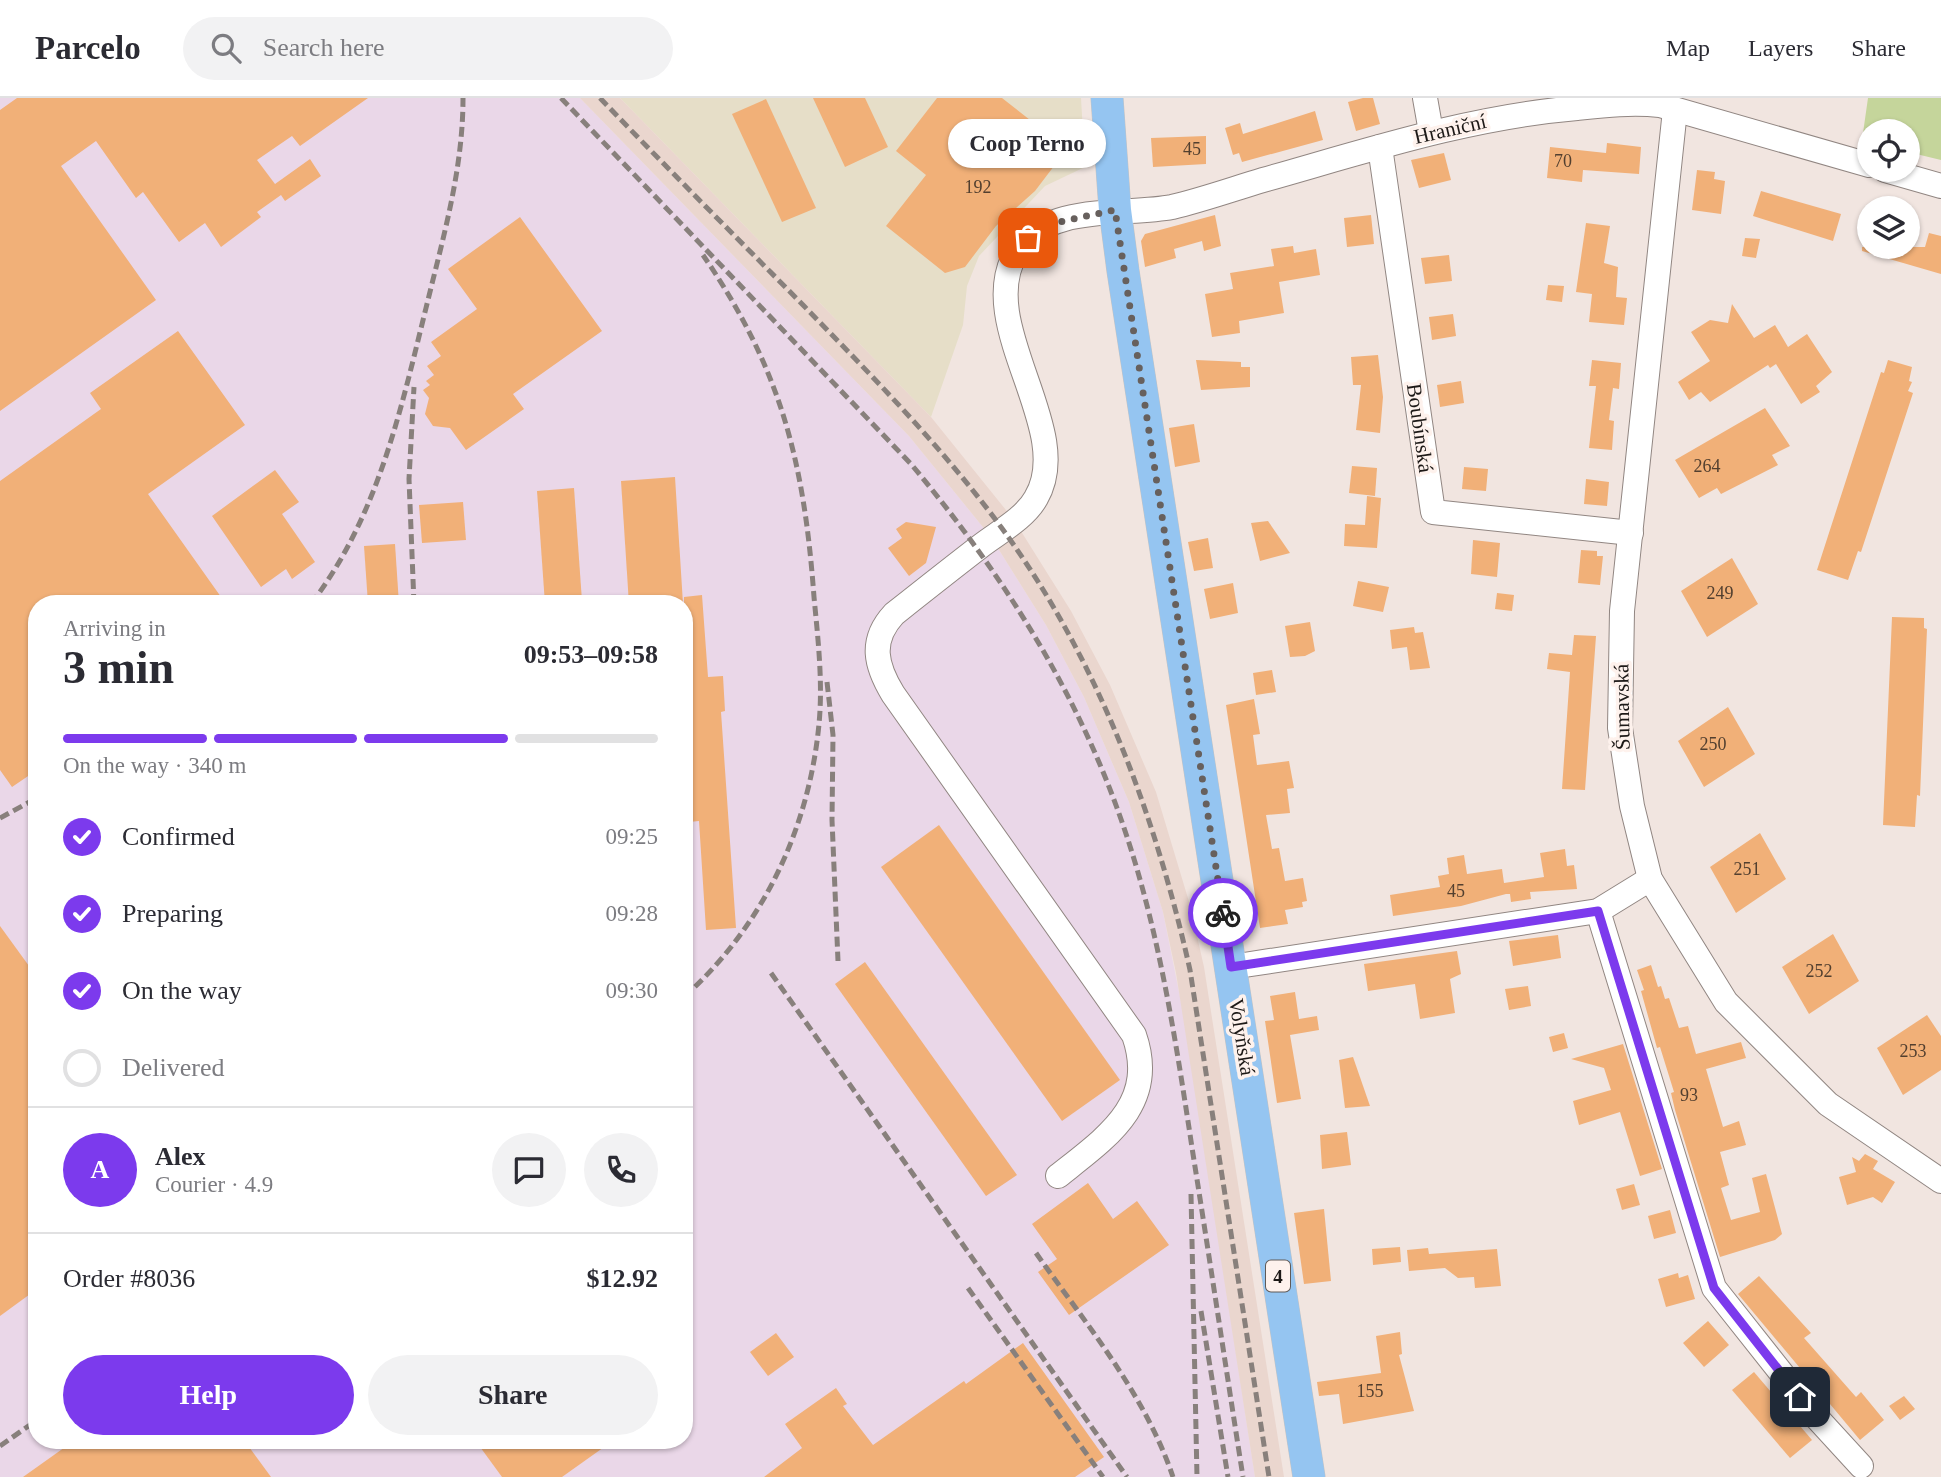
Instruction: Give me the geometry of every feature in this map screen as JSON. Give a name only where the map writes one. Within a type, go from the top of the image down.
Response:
[{"type":"main road","name":"Volyňská","points":[[1107,98],[1115,210],[1309,1477]]},
{"type":"street","points":[[1425,98],[1431,132]]},
{"type":"street","name":"Hraniční","points":[[1058,1176],[1124,1117],[1140,1085],[1140,1053],[1134,1035],[893,694],[878,668],[876,651],[887,622],[894,614],[1025,512],[1036,499],[1046,473],[1045,448],[1007,312],[1004,288],[1009,267],[1018,249],[1041,229],[1115,210],[1170,207],[1431,132],[1528,112],[1639,103],[1666,104],[1857,161]]},
{"type":"street","name":"Šumavská","points":[[1666,104],[1631,533],[1622,611],[1620,728],[1624,769],[1650,878],[1726,1002],[1828,1104],[1941,1181]]},
{"type":"street","name":"Boubínská","points":[[1380,147],[1433,512],[1631,533]]},
{"type":"street","points":[[1920,180],[1941,186]]},
{"type":"street","points":[[1231,967],[1598,911],[1650,878]]},
{"type":"street","points":[[1598,911],[1714,1288],[1817,1418],[1861,1466]]},
{"type":"shaded area","points":[[0,98],[580,98],[909,436],[991,537],[1046,625],[1084,697],[1129,802],[1163,912],[1186,1027],[1255,1477],[0,1477]]},
{"type":"shaded area","points":[[580,98],[620,98],[931,417],[1014,520],[1071,611],[1110,685],[1156,792],[1190,905],[1204,967],[1284,1477],[1255,1477],[1176,973],[1163,912],[1129,802],[1084,697],[1046,625],[991,537],[909,436]]},
{"type":"shaded area","points":[[620,98],[1081,98],[1085,167],[1045,186],[979,256],[967,286],[963,325],[931,417]]},
{"type":"green space","points":[[1868,98],[1941,98],[1941,160],[1920,155],[1920,119],[1865,119]]},
{"type":"building","points":[[17,98],[368,98],[300,146],[292,136],[257,160],[275,184],[310,159],[321,176],[285,201],[281,195],[257,212],[261,217],[221,247],[205,223],[179,242],[143,192],[136,198],[96,141],[61,166],[156,300],[0,411],[0,110]]},
{"type":"building","points":[[813,98],[865,98],[888,147],[845,167]]},
{"type":"building","points":[[937,98],[1002,98],[1067,149],[1035,191],[996,226],[965,267],[945,273],[886,226],[926,175],[896,151]]},
{"type":"building","points":[[1373,98],[1380,124],[1356,131],[1348,102]]},
{"type":"building","points":[[766,99],[816,208],[782,222],[732,114]]},
{"type":"building","points":[[1315,111],[1323,140],[1242,162],[1239,153],[1233,155],[1225,128],[1240,123],[1243,134]]},
{"type":"building","points":[[1206,136],[1206,164],[1153,167],[1151,138]]},
{"type":"building","points":[[1607,143],[1641,147],[1639,174],[1583,170],[1582,182],[1547,178],[1550,147],[1606,153]]},
{"type":"building","points":[[1444,153],[1451,180],[1419,188],[1411,160]]},
{"type":"building","points":[[1697,170],[1715,172],[1714,179],[1725,181],[1721,214],[1692,210]]},
{"type":"building","points":[[1761,191],[1841,214],[1833,241],[1753,216]]},
{"type":"building","points":[[1215,215],[1221,246],[1204,251],[1202,241],[1174,249],[1176,258],[1145,267],[1141,241],[1145,234]]},
{"type":"building","points":[[1371,215],[1374,244],[1347,247],[1344,218]]},
{"type":"building","points":[[520,217],[602,331],[513,394],[524,409],[466,450],[450,428],[433,426],[425,414],[429,398],[423,390],[430,385],[426,381],[434,375],[427,366],[441,356],[431,342],[477,309],[448,269]]},
{"type":"building","points":[[1586,223],[1610,226],[1604,263],[1618,267],[1616,297],[1627,298],[1624,325],[1589,322],[1592,294],[1576,292]]},
{"type":"building","points":[[1929,233],[1941,236],[1941,274],[1889,259],[1920,259],[1920,247],[1925,247]]},
{"type":"building","points":[[1745,238],[1760,239],[1756,258],[1742,256]]},
{"type":"building","points":[[1293,246],[1294,253],[1316,249],[1320,275],[1279,282],[1284,313],[1239,321],[1240,333],[1212,337],[1205,294],[1233,289],[1230,273],[1274,266],[1271,249]]},
{"type":"building","points":[[1449,255],[1452,281],[1425,284],[1421,258]]},
{"type":"building","points":[[1548,285],[1564,286],[1562,302],[1546,300]]},
{"type":"building","points":[[1732,304],[1754,338],[1775,325],[1788,347],[1807,334],[1832,372],[1816,386],[1820,392],[1801,404],[1776,364],[1770,368],[1768,365],[1710,402],[1701,392],[1689,400],[1678,382],[1710,361],[1691,332],[1710,320],[1728,323]]},
{"type":"building","points":[[1453,314],[1456,336],[1432,340],[1429,317]]},
{"type":"building","points":[[178,331],[245,425],[148,494],[220,595],[28,595],[28,776],[12,787],[0,770],[0,481],[101,409],[90,393]]},
{"type":"building","points":[[1378,355],[1383,397],[1380,433],[1356,430],[1361,385],[1353,385],[1351,357]]},
{"type":"building","points":[[1196,360],[1241,362],[1241,367],[1250,367],[1250,387],[1201,390]]},
{"type":"building","points":[[1592,360],[1621,363],[1619,389],[1613,388],[1609,420],[1614,421],[1612,450],[1589,448],[1596,386],[1589,386]]},
{"type":"building","points":[[1888,360],[1912,367],[1909,381],[1912,382],[1908,391],[1913,393],[1861,552],[1858,551],[1848,580],[1817,570],[1881,372],[1884,373]]},
{"type":"building","points":[[1461,381],[1464,403],[1440,407],[1437,385]]},
{"type":"building","points":[[1765,408],[1790,446],[1772,455],[1778,465],[1721,494],[1717,488],[1699,498],[1675,460]]},
{"type":"building","points":[[1194,424],[1200,462],[1175,467],[1169,428]]},
{"type":"building","points":[[1352,466],[1377,468],[1375,496],[1349,493]]},
{"type":"building","points":[[1464,467],[1488,469],[1486,491],[1462,489]]},
{"type":"building","points":[[275,470],[299,502],[282,514],[315,562],[292,579],[286,569],[261,587],[212,516]]},
{"type":"building","points":[[675,477],[682,595],[628,595],[621,481]]},
{"type":"building","points":[[1586,479],[1609,482],[1607,506],[1584,504]]},
{"type":"building","points":[[574,488],[582,595],[544,595],[537,491]]},
{"type":"building","points":[[1367,496],[1381,498],[1377,548],[1344,546],[1345,524],[1365,525]]},
{"type":"building","points":[[463,502],[466,540],[422,543],[419,505]]},
{"type":"building","points":[[1268,521],[1290,553],[1260,561],[1251,523]]},
{"type":"building","points":[[906,522],[936,527],[926,563],[909,576],[888,548],[902,538],[896,529]]},
{"type":"building","points":[[1208,538],[1213,568],[1194,571],[1188,542]]},
{"type":"building","points":[[1473,540],[1500,543],[1497,577],[1471,574]]},
{"type":"building","points":[[395,544],[398,595],[367,595],[364,546]]},
{"type":"building","points":[[1581,550],[1597,551],[1597,556],[1603,556],[1600,585],[1578,583]]},
{"type":"building","points":[[1732,558],[1758,604],[1707,637],[1681,591]]},
{"type":"building","points":[[1358,581],[1389,587],[1383,612],[1353,606]]},
{"type":"building","points":[[1233,583],[1238,613],[1210,619],[1204,589]]},
{"type":"building","points":[[1497,593],[1514,595],[1512,611],[1495,609]]},
{"type":"building","points":[[702,595],[708,677],[723,676],[725,711],[721,712],[736,928],[706,930],[699,821],[693,822],[693,596]]},
{"type":"building","points":[[1892,617],[1924,618],[1924,628],[1927,629],[1920,796],[1917,795],[1915,827],[1883,825]]},
{"type":"building","points":[[1310,622],[1315,651],[1305,656],[1290,657],[1285,626]]},
{"type":"building","points":[[1414,627],[1415,633],[1423,632],[1430,668],[1410,670],[1407,647],[1392,649],[1390,630]]},
{"type":"building","points":[[1574,635],[1596,636],[1585,790],[1562,789],[1570,672],[1547,669],[1549,653],[1572,655]]},
{"type":"building","points":[[1272,670],[1276,692],[1256,695],[1253,673]]},
{"type":"building","points":[[1254,699],[1260,734],[1253,735],[1257,765],[1289,761],[1294,788],[1287,789],[1290,813],[1266,815],[1272,849],[1279,848],[1285,881],[1303,878],[1307,901],[1302,902],[1303,907],[1285,910],[1288,924],[1260,928],[1226,705]]},
{"type":"building","points":[[1728,707],[1755,754],[1704,787],[1678,741]]},
{"type":"building","points":[[939,825],[1120,1080],[1062,1121],[881,867]]},
{"type":"building","points":[[1760,833],[1786,879],[1736,913],[1710,867]]},
{"type":"building","points":[[1565,849],[1567,866],[1574,865],[1577,889],[1530,892],[1531,899],[1511,902],[1510,894],[1506,894],[1461,906],[1393,916],[1390,895],[1440,887],[1438,876],[1449,874],[1447,858],[1464,855],[1467,874],[1502,869],[1504,883],[1544,877],[1540,853]]},
{"type":"building","points":[[0,926],[28,965],[28,1296],[0,1316]]},
{"type":"building","points":[[1833,934],[1859,981],[1809,1014],[1782,967]]},
{"type":"building","points":[[1558,935],[1561,958],[1513,966],[1509,941]]},
{"type":"building","points":[[1457,951],[1461,974],[1450,979],[1455,1013],[1420,1019],[1415,984],[1368,991],[1364,964]]},
{"type":"building","points":[[865,962],[1017,1175],[986,1196],[835,984]]},
{"type":"building","points":[[1651,965],[1658,987],[1661,986],[1665,999],[1669,998],[1679,1028],[1688,1026],[1696,1054],[1741,1042],[1746,1058],[1706,1069],[1723,1127],[1739,1121],[1746,1145],[1720,1152],[1729,1185],[1721,1188],[1731,1220],[1760,1212],[1752,1178],[1766,1174],[1782,1234],[1775,1240],[1720,1257],[1675,1110],[1671,1093],[1674,1092],[1660,1047],[1657,1048],[1641,991],[1644,990],[1637,970]]},
{"type":"building","points":[[1528,986],[1531,1006],[1509,1010],[1505,989]]},
{"type":"building","points":[[1295,992],[1299,1019],[1317,1016],[1319,1030],[1290,1035],[1301,1099],[1277,1103],[1265,1021],[1274,1020],[1270,996]]},
{"type":"building","points":[[1927,1015],[1941,1036],[1941,1070],[1903,1095],[1877,1048]]},
{"type":"building","points":[[1564,1033],[1568,1048],[1553,1052],[1549,1037]]},
{"type":"building","points":[[1623,1044],[1662,1169],[1640,1176],[1620,1112],[1579,1125],[1573,1101],[1611,1090],[1604,1068],[1571,1059]]},
{"type":"building","points":[[1353,1057],[1370,1106],[1345,1108],[1339,1060]]},
{"type":"building","points":[[1347,1132],[1351,1165],[1322,1169],[1320,1135]]},
{"type":"building","points":[[1865,1154],[1878,1161],[1873,1169],[1895,1182],[1882,1203],[1873,1197],[1847,1205],[1839,1177],[1856,1172],[1852,1157],[1859,1161]]},
{"type":"building","points":[[1088,1183],[1113,1219],[1137,1201],[1169,1245],[1069,1315],[1038,1272],[1057,1259],[1032,1224]]},
{"type":"building","points":[[1634,1184],[1640,1205],[1622,1210],[1616,1189]]},
{"type":"building","points":[[1324,1209],[1331,1281],[1304,1284],[1294,1213]]},
{"type":"building","points":[[1670,1210],[1676,1233],[1654,1239],[1648,1216]]},
{"type":"building","points":[[1400,1247],[1401,1262],[1373,1265],[1372,1249]]},
{"type":"building","points":[[1428,1248],[1429,1254],[1497,1249],[1501,1286],[1475,1288],[1474,1277],[1458,1278],[1445,1268],[1409,1271],[1407,1250]]},
{"type":"building","points":[[1678,1273],[1679,1278],[1688,1275],[1695,1299],[1666,1307],[1658,1279]]},
{"type":"building","points":[[1759,1276],[1811,1333],[1804,1338],[1856,1397],[1861,1392],[1884,1420],[1860,1440],[1738,1294]]},
{"type":"building","points":[[1708,1321],[1729,1345],[1704,1367],[1683,1343]]},
{"type":"building","points":[[1400,1332],[1402,1354],[1399,1355],[1414,1411],[1343,1424],[1339,1394],[1319,1396],[1317,1382],[1381,1373],[1376,1336]]},
{"type":"building","points":[[776,1333],[794,1357],[768,1376],[750,1352]]},
{"type":"building","points":[[1023,1343],[1104,1457],[1075,1477],[764,1477],[802,1448],[785,1424],[836,1388],[847,1404],[843,1406],[873,1445]]},
{"type":"building","points":[[1754,1372],[1812,1440],[1790,1458],[1732,1390]]},
{"type":"building","points":[[1904,1396],[1915,1409],[1900,1420],[1889,1406]]},
{"type":"building","points":[[62,1449],[251,1449],[271,1477],[23,1477]]},
{"type":"building","points":[[482,1449],[601,1449],[562,1477],[502,1477]]},
{"type":"railway","points":[[317,595],[354,535],[370,499],[396,425],[451,204],[460,151],[463,98]]},
{"type":"railway","points":[[561,98],[911,464],[943,503],[1002,585],[1029,627],[1078,715],[1117,808],[1131,850],[1164,979],[1243,1477]]},
{"type":"railway","points":[[600,98],[856,359],[955,469],[1001,527],[1035,577],[1094,683],[1140,795],[1176,911],[1190,970],[1269,1477]]},
{"type":"railway","points":[[693,988],[737,939],[759,907],[793,838],[814,763],[820,708],[820,661],[810,548],[795,459],[770,377],[752,337],[703,255]]},
{"type":"railway","points":[[414,387],[409,479],[414,595]]},
{"type":"railway","points":[[827,682],[833,735],[832,820],[838,961]]},
{"type":"railway","points":[[0,818],[28,803]]},
{"type":"railway","points":[[771,973],[1127,1477]]},
{"type":"railway","points":[[1191,1194],[1197,1477]]},
{"type":"railway","points":[[1036,1253],[1131,1388],[1161,1446],[1173,1477]]},
{"type":"railway","points":[[968,1288],[1103,1477]]},
{"type":"railway","points":[[1201,1311],[1228,1477]]},
{"type":"railway","points":[[0,1446],[28,1426]]},
{"type":"way so far","points":[[1028,238],[1059,222],[1115,210],[1223,913]]},
{"type":"place","name":"Coop Terno","points":[[1028,238]]},
{"type":"route","points":[[1223,913],[1231,967],[1598,911],[1714,1288],[1800,1397]]}]
